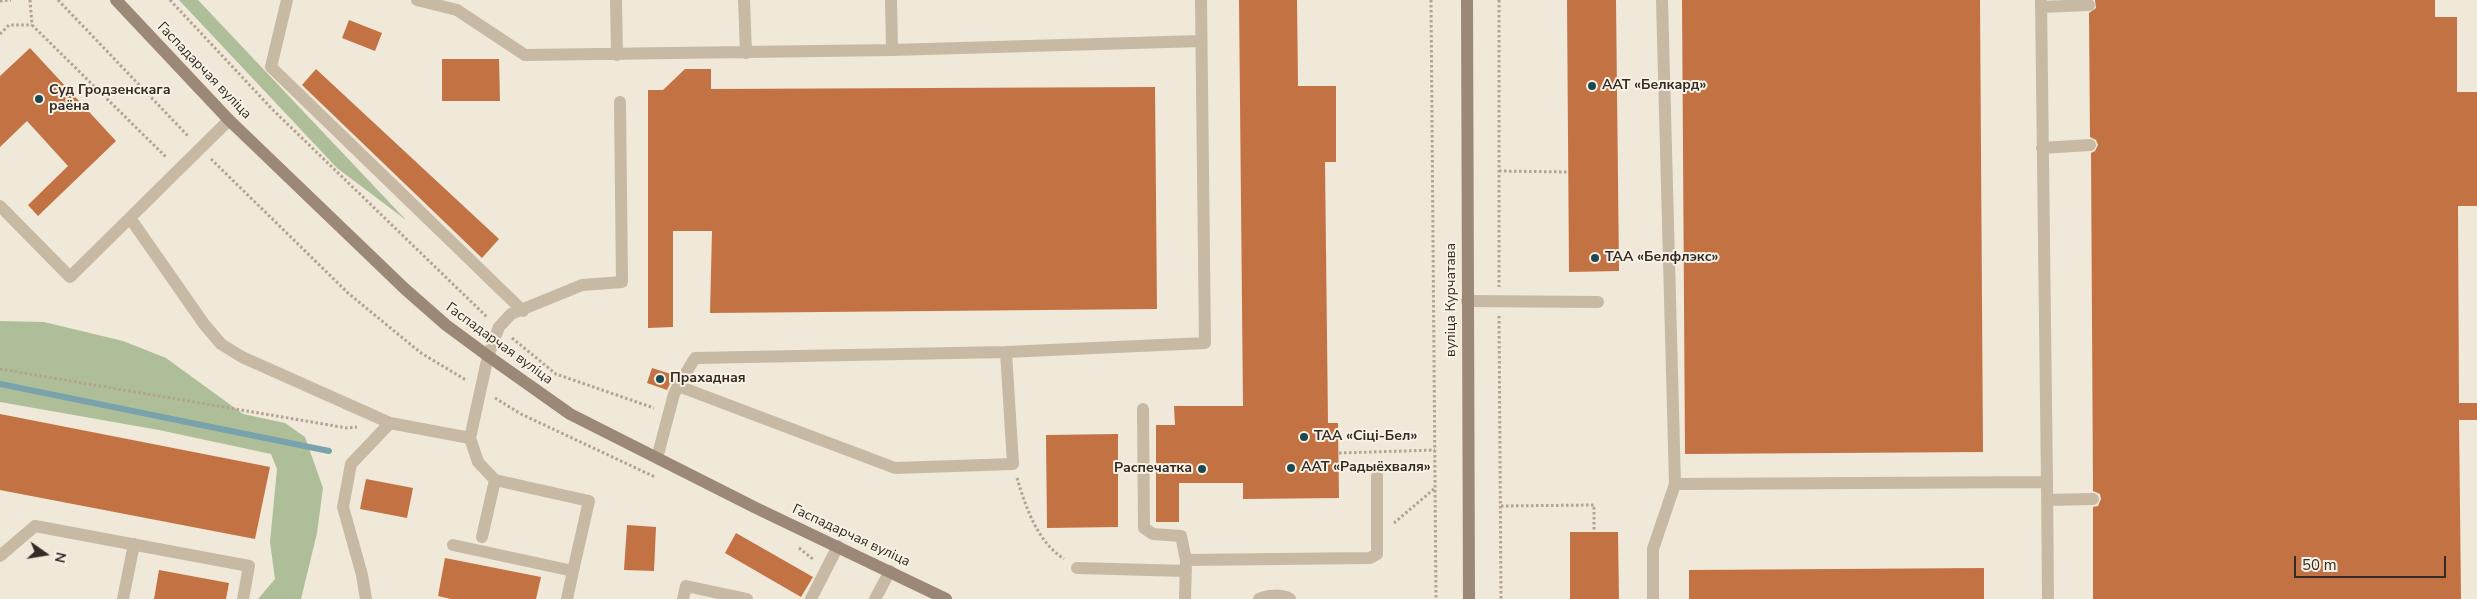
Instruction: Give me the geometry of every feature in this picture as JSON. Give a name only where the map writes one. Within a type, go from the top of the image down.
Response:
[{"type":"street","name":"Гаспадарчая вуліца","points":[[116,0],[229,120],[405,289],[446,325],[488,356],[570,414],[756,508],[946,599]]},
{"type":"street","name":"вуліца Курчатава","points":[[1467,0],[1469,599]]},
{"type":"lane","points":[[289,0],[271,66],[523,311]]},
{"type":"lane","points":[[417,0],[457,10],[525,55],[892,50],[1201,41]]},
{"type":"lane","points":[[616,0],[617,55]]},
{"type":"lane","points":[[744,0],[746,53]]},
{"type":"lane","points":[[891,0],[892,50]]},
{"type":"lane","points":[[657,458],[678,386],[694,358],[1006,352],[1205,343],[1201,0]]},
{"type":"lane","points":[[1653,599],[1653,549],[1675,484],[1662,0]]},
{"type":"lane","points":[[2048,599],[2040,4],[2089,5]]},
{"type":"lane","points":[[567,599],[589,502],[495,480],[478,462],[470,438],[488,356],[499,327],[511,314],[523,311],[582,285],[622,282],[620,102]]},
{"type":"lane","points":[[0,206],[70,277],[229,120]]},
{"type":"lane","points":[[2042,148],[2090,145]]},
{"type":"lane","points":[[130,218],[221,344],[242,357],[390,423],[470,438]]},
{"type":"lane","points":[[1467,301],[1598,302]]},
{"type":"lane","points":[[678,386],[894,468],[1013,464],[1006,352]]},
{"type":"lane","points":[[1143,409],[1144,528],[1153,534],[1181,536],[1186,566],[1185,599]]},
{"type":"lane","points":[[366,599],[362,575],[343,507],[351,464],[390,423]]},
{"type":"lane","points":[[1076,568],[1186,566],[1370,558],[1377,554],[1377,476]]},
{"type":"lane","points":[[482,537],[495,480]]},
{"type":"lane","points":[[1675,484],[2047,482]]},
{"type":"lane","points":[[2047,500],[2092,500]]},
{"type":"lane","points":[[0,556],[35,526],[249,566],[243,599]]},
{"type":"lane","points":[[123,599],[134,544]]},
{"type":"lane","points":[[453,545],[573,571]]},
{"type":"lane","points":[[811,599],[838,546]]},
{"type":"lane","points":[[874,599],[890,571]]},
{"type":"lane","points":[[683,599],[686,586],[747,599]]},
{"type":"lane","points":[[1259,599],[1263,597],[1286,596],[1290,599]]},
{"type":"path","points":[[0,1],[11,0]]},
{"type":"path","points":[[30,0],[32,25],[168,160],[175,173]]},
{"type":"path","points":[[170,0],[272,109],[467,301],[556,374],[669,413]]},
{"type":"path","points":[[1431,0],[1436,599]]},
{"type":"path","points":[[0,33],[9,25],[32,25]]},
{"type":"path","points":[[1499,171],[1569,172]]},
{"type":"path","points":[[0,369],[348,428],[390,423]]},
{"type":"path","points":[[1339,453],[1435,450]]},
{"type":"path","points":[[1013,464],[1029,515],[1049,550],[1076,568]]},
{"type":"path","points":[[1377,538],[1435,488]]},
{"type":"path","points":[[1501,506],[1594,505],[1594,532]]},
{"type":"green space","points":[[179,0],[198,0],[406,220],[337,168]]},
{"type":"green space","points":[[0,321],[44,322],[123,341],[166,358],[243,414],[285,423],[305,437],[323,488],[317,533],[301,599],[258,599],[275,579],[270,542],[277,469],[271,454],[159,430],[0,402]]},
{"type":"building","points":[[1239,0],[1297,0],[1298,86],[1336,86],[1336,162],[1325,162],[1328,423],[1338,423],[1339,498],[1243,499],[1243,483],[1179,483],[1179,522],[1156,522],[1156,425],[1175,425],[1174,406],[1243,406]]},
{"type":"building","name":"ААТ «Белкард»","points":[[1567,0],[1616,0],[1619,271],[1569,272]]},
{"type":"building","points":[[1682,0],[1980,0],[1983,452],[1685,454]]},
{"type":"building","points":[[2095,0],[2435,0],[2435,17],[2457,17],[2457,92],[2477,92],[2477,206],[2458,206],[2459,403],[2477,403],[2477,420],[2459,420],[2461,599],[2093,599],[2093,507],[2098,506],[2101,499],[2100,494],[2093,491],[2091,153],[2095,151],[2098,145],[2096,140],[2090,137],[2089,13],[2096,8]]},
{"type":"building","points":[[349,20],[382,33],[375,51],[342,38]]},
{"type":"building","name":"Суд Гродзенскага раёна","points":[[30,48],[116,141],[38,216],[28,205],[68,166],[27,121],[0,147],[0,76]]},
{"type":"building","points":[[442,59],[499,59],[500,101],[442,101]]},
{"type":"building","points":[[316,69],[499,239],[482,258],[302,85]]},
{"type":"building","points":[[685,69],[711,69],[711,89],[1155,87],[1157,309],[710,313],[712,231],[673,231],[673,327],[648,328],[648,90],[663,90]]},
{"type":"building","name":"Прахадная","points":[[652,368],[674,375],[667,390],[647,383]]},
{"type":"building","points":[[0,414],[270,467],[255,539],[0,490]]},
{"type":"building","points":[[1118,434],[1118,527],[1047,528],[1046,435]]},
{"type":"building","points":[[366,479],[413,488],[407,518],[360,509]]},
{"type":"building","points":[[627,525],[656,527],[654,571],[624,570]]},
{"type":"building","points":[[1570,532],[1618,532],[1619,599],[1570,599]]},
{"type":"building","points":[[736,533],[813,577],[801,597],[725,553]]},
{"type":"building","points":[[445,558],[541,577],[536,599],[451,599],[438,596]]},
{"type":"building","points":[[1984,568],[1984,599],[1689,599],[1689,570]]},
{"type":"building","points":[[159,570],[229,583],[226,599],[154,599]]},
{"type":"waterway","points":[[0,384],[329,451]]},
{"type":"place","name":"ААТ «Белкард»","points":[[1592,86]]},
{"type":"place","name":"Суд Гродзенскага раёна","points":[[39,99]]},
{"type":"place","name":"ТАА «Белфлэкс»","points":[[1595,258]]},
{"type":"place","name":"Прахадная","points":[[660,379]]},
{"type":"place","name":"ТАА «Сіці-Бел»","points":[[1304,437]]},
{"type":"place","name":"ААТ «Радыёхваля»","points":[[1291,468]]},
{"type":"place","name":"Распечатка","points":[[1202,469]]}]
